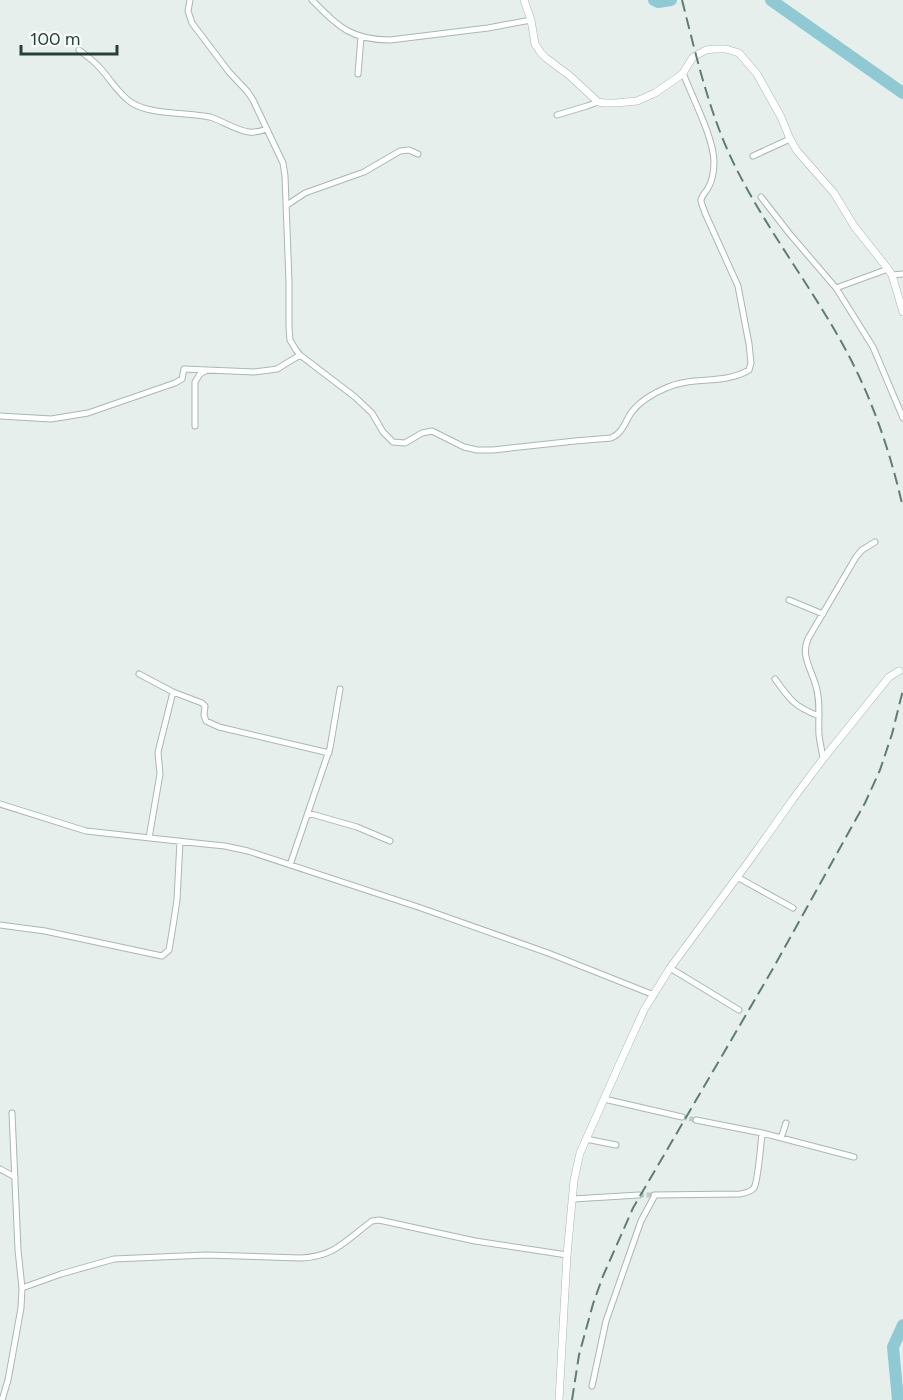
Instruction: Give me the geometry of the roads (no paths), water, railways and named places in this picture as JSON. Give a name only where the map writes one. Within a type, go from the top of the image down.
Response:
[{"type":"street","points":[[190,0],[188,11],[192,23],[229,72],[247,91],[284,163],[289,334],[292,345],[300,355],[334,380],[372,413],[383,432],[393,442],[405,443],[422,433],[432,431],[464,447],[484,450],[614,438],[638,405],[668,386],[723,379],[746,372],[750,368],[749,344],[738,286],[701,201],[712,178],[714,161],[710,138],[683,73]]},
{"type":"street","points":[[312,0],[336,24],[361,37],[377,40],[488,28],[526,21]]},
{"type":"street","points":[[524,0],[526,21],[535,44],[541,52],[598,102]]},
{"type":"street","points":[[358,74],[361,37]]},
{"type":"street","points":[[557,115],[598,102],[616,103],[646,98],[669,85],[683,73],[693,57],[706,50],[726,48],[739,53],[757,74],[800,155],[825,181],[854,226],[890,272],[903,312]]},
{"type":"street","points":[[80,50],[133,104],[161,111],[213,118],[251,132],[267,129]]},
{"type":"street","points":[[753,156],[790,139]]},
{"type":"street","points":[[287,206],[304,193],[364,172],[400,151],[409,150],[418,154]]},
{"type":"street","points":[[761,197],[836,288],[873,347],[903,418]]},
{"type":"street","points":[[836,288],[890,272],[903,274]]},
{"type":"street","points":[[0,416],[51,419],[88,413],[175,383],[182,379],[184,369],[254,372],[277,369],[300,355]]},
{"type":"street","points":[[195,426],[195,382],[208,369]]},
{"type":"street","points":[[823,759],[819,736],[817,691],[805,650],[806,641],[859,553],[875,542]]},
{"type":"street","points":[[789,600],[823,614]]},
{"type":"street","points":[[559,1400],[567,1255],[574,1180],[586,1139],[644,1010],[670,968],[823,759],[874,696],[899,671]]},
{"type":"street","points":[[139,674],[173,692],[202,703],[205,706],[206,721],[219,727],[329,753]]},
{"type":"street","points":[[776,679],[783,691],[800,708],[819,716]]},
{"type":"street","points":[[290,865],[329,753],[340,689]]},
{"type":"street","points":[[149,838],[160,774],[158,752],[173,692]]},
{"type":"street","points":[[0,804],[86,831],[240,849],[421,908],[654,995]]},
{"type":"street","points":[[308,813],[351,825],[390,841]]},
{"type":"street","points":[[0,925],[45,931],[162,956],[169,950],[174,926],[180,841]]},
{"type":"street","points":[[737,877],[793,908]]},
{"type":"street","points":[[670,968],[739,1010]]},
{"type":"street","points":[[604,1099],[682,1117]]},
{"type":"street","points":[[2,1400],[8,1380],[21,1308],[22,1288],[18,1250],[12,1113]]},
{"type":"street","points":[[696,1120],[762,1133],[854,1157]]},
{"type":"street","points":[[781,1138],[786,1123]]},
{"type":"street","points":[[592,1386],[606,1321],[641,1221],[654,1195],[748,1193],[753,1188],[756,1179],[762,1133]]},
{"type":"street","points":[[586,1139],[616,1145]]},
{"type":"street","points":[[0,1169],[15,1177]]},
{"type":"street","points":[[573,1199],[639,1195]]},
{"type":"street","points":[[22,1288],[114,1259],[206,1255],[313,1257],[337,1249],[369,1224],[379,1220],[475,1241],[567,1255]]},
{"type":"waterway","points":[[654,0],[658,2],[671,0]]},
{"type":"waterway","points":[[771,0],[903,93]]},
{"type":"waterway","points":[[898,1400],[893,1347],[903,1325]]},
{"type":"tunnel","points":[[682,1117],[696,1120]]},
{"type":"tunnel","points":[[639,1195],[653,1195]]},
{"type":"railway","points":[[682,0],[704,84],[725,145],[759,210],[829,320],[862,383],[879,423],[903,508]]},
{"type":"railway","points":[[572,1400],[579,1355],[593,1304],[633,1208],[771,972],[865,803],[880,770],[903,690]]}]
